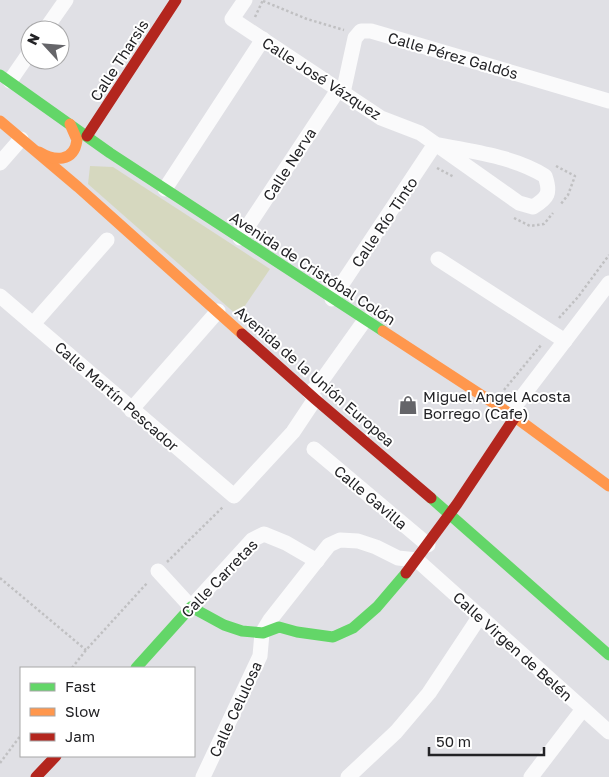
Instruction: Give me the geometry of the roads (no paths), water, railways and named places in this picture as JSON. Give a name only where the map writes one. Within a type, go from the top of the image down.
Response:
[{"type":"main road","name":"Calle Tharsis","points":[[87,136],[176,0]]},
{"type":"main road","name":"Avenida de Cristóbal Colón","points":[[5,78],[110,153],[606,478]]},
{"type":"main road","name":"Avenida de la Unión Europea","points":[[0,121],[78,187],[609,655]]},
{"type":"main road","points":[[32,148],[51,158],[63,159],[71,154],[76,147],[77,138],[70,124]]},
{"type":"main road","points":[[95,154],[110,153]]},
{"type":"main road","points":[[75,171],[78,187]]},
{"type":"main road","points":[[191,607],[218,623],[243,632],[262,633],[279,627],[295,632],[316,633],[334,638],[355,629],[372,613],[417,560],[450,514],[512,415]]},
{"type":"main road","name":"Calle Carretas","points":[[137,667],[191,607]]},
{"type":"main road","points":[[36,777],[55,757]]},
{"type":"street","points":[[53,20],[66,0]]},
{"type":"street","name":"Calle José Vázquez","points":[[245,0],[232,19],[341,92],[381,118],[420,133],[435,144],[520,203],[532,207],[544,200],[549,188],[546,176],[532,167],[495,156],[435,144]]},
{"type":"street","name":"Calle Pérez Galdós","points":[[341,92],[355,38],[360,31],[371,30],[609,100]]},
{"type":"street","points":[[165,189],[263,39]]},
{"type":"street","points":[[5,78],[20,62]]},
{"type":"street","name":"Calle Nerva","points":[[240,238],[341,92]]},
{"type":"street","points":[[0,163],[20,139]]},
{"type":"street","name":"Calle Río Tinto","points":[[332,299],[435,144]]},
{"type":"street","points":[[466,156],[539,177],[544,182],[545,190],[541,199],[527,202],[465,159],[466,156]]},
{"type":"street","points":[[34,324],[107,240]]},
{"type":"street","points":[[438,259],[565,341]]},
{"type":"street","points":[[512,415],[609,283]]},
{"type":"street","name":"Calle Martín Pescador","points":[[0,296],[131,410],[234,496],[293,432],[313,396]]},
{"type":"street","points":[[131,410],[218,311]]},
{"type":"street","points":[[313,396],[320,383],[365,320]]},
{"type":"street","name":"Calle Gavilla","points":[[314,449],[428,545]]},
{"type":"street","name":"Calle Carretas","points":[[191,607],[252,540],[264,534],[286,543],[317,561]]},
{"type":"street","name":"Calle Celulosa","points":[[203,777],[260,656],[262,633],[270,620],[329,545],[340,540],[358,541],[376,547],[398,558],[417,560]]},
{"type":"street","name":"Calle Virgen de Belén","points":[[417,560],[609,732]]},
{"type":"street","points":[[158,571],[191,607]]},
{"type":"street","points":[[348,777],[396,732],[429,693],[480,616]]},
{"type":"street","points":[[538,775],[583,709]]},
{"type":"place","name":"Miguel Angel Acosta Borrego (Cafe)","points":[[408,405]]}]
